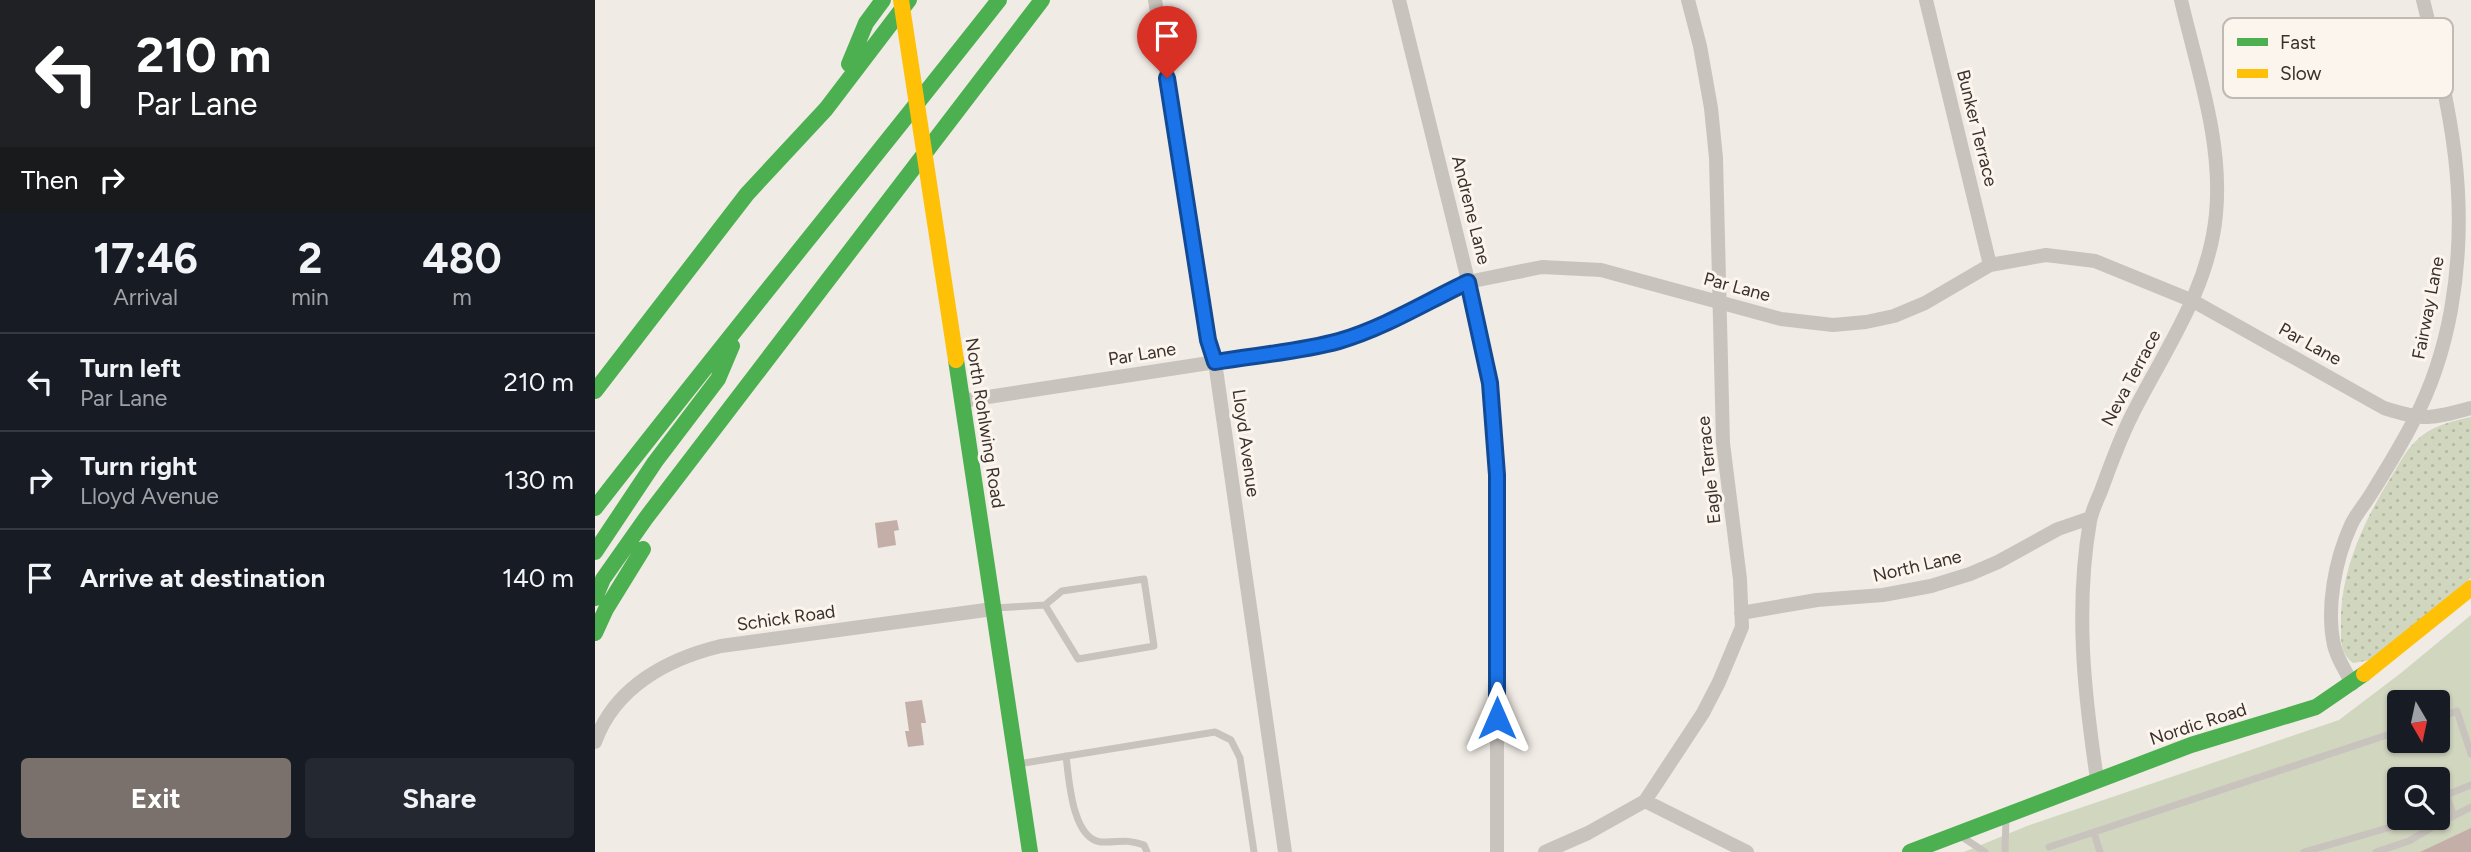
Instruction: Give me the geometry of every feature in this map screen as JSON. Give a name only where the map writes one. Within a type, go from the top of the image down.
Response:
[{"type":"main road","points":[[830,103],[866,23],[883,0]]},
{"type":"main road","name":"North Rohlwing Road","points":[[901,0],[1030,852]]},
{"type":"main road","points":[[595,391],[747,194],[830,103],[909,0]]},
{"type":"main road","points":[[595,508],[745,316],[999,0]]},
{"type":"main road","points":[[595,597],[603,579],[646,518],[1042,0]]},
{"type":"main road","points":[[595,552],[648,471],[718,379],[745,316]]},
{"type":"main road","points":[[595,633],[606,609],[728,411]]},
{"type":"main road","name":"Nordic Road","points":[[1910,852],[2097,779],[2228,733],[2305,711],[2352,684],[2469,591]]},
{"type":"street","name":"Lloyd Avenue","points":[[1155,0],[1208,340],[1215,362],[1285,852]]},
{"type":"street","name":"Andrene Lane","points":[[1399,0],[1490,383],[1497,475],[1497,852]]},
{"type":"street","name":"Eagle Terrace","points":[[1545,852],[1588,833],[1645,801],[1684,745],[1719,682],[1742,627],[1740,579],[1723,443],[1716,158],[1711,108],[1700,46],[1688,0]]},
{"type":"street","name":"Bunker Terrace","points":[[1926,0],[1990,265]]},
{"type":"street","name":"Neva Terrace","points":[[2097,779],[2081,651],[2082,599],[2090,518],[2131,416],[2193,301],[2211,247],[2216,212],[2217,177],[2212,135],[2181,0]]},
{"type":"street","name":"Fairway Lane","points":[[2423,0],[2427,18]]},
{"type":"street","name":"Fairway Lane","points":[[2352,684],[2335,647],[2332,626],[2336,576],[2351,524],[2415,418],[2440,357],[2451,309],[2459,253],[2460,204],[2458,159],[2447,98]]},
{"type":"street","name":"Par Lane","points":[[962,401],[1314,347],[1342,340],[1377,326],[1468,282],[1542,267],[1572,267],[1625,276],[1781,319],[1805,324],[1833,325],[1894,316],[1925,303],[1990,265],[2046,255],[2095,261],[2193,301],[2384,408],[2415,418],[2431,418],[2471,408]]},
{"type":"street","name":"North Lane","points":[[1741,612],[1817,600],[1882,595],[1931,586],[1970,575],[2059,529],[2090,518]]},
{"type":"street","name":"Schick Road","points":[[595,742],[607,717],[621,699],[664,665],[693,653],[721,646],[993,608]]},
{"type":"street","points":[[1645,801],[1747,852]]},
{"type":"lane","points":[[993,608],[1045,605],[1062,590],[1143,579],[1154,646],[1077,659],[1045,605]]},
{"type":"lane","points":[[2450,714],[2457,712],[2471,754]]},
{"type":"lane","points":[[1017,764],[1216,732],[1231,740],[1240,758],[1254,852]]},
{"type":"lane","points":[[2049,847],[2387,735]]},
{"type":"lane","points":[[1066,756],[1076,819],[1086,836],[1098,842],[1128,840],[1144,845],[1147,852]]},
{"type":"lane","points":[[2454,816],[2446,794],[2471,785]]},
{"type":"lane","points":[[2450,818],[2471,807]]},
{"type":"lane","points":[[2005,852],[2007,814]]},
{"type":"lane","points":[[2304,852],[2387,828]]},
{"type":"lane","points":[[2376,852],[2409,841],[2428,830]]},
{"type":"lane","points":[[1956,833],[1985,852]]},
{"type":"lane","points":[[2094,833],[2100,852]]},
{"type":"green space","points":[[2471,417],[2471,578],[2371,660],[2353,663],[2342,648],[2341,608],[2349,568],[2363,529],[2402,458],[2414,443],[2433,429]]},
{"type":"green space","points":[[2471,615],[2471,852],[1964,852],[2027,826],[2339,720]]},
{"type":"building","points":[[897,520],[899,530],[894,531],[896,545],[878,548],[875,523]]},
{"type":"building","points":[[922,700],[926,723],[921,723],[924,745],[908,747],[905,702]]},
{"type":"building","points":[[2471,828],[2471,852],[2420,852]]},
{"type":"traffic: fast","points":[[849,64],[866,23],[883,0]]},
{"type":"traffic: fast","points":[[595,391],[747,194],[826,109],[909,0]]},
{"type":"traffic: fast","points":[[595,508],[999,0]]},
{"type":"traffic: fast","points":[[595,598],[603,579],[646,518],[1042,0]]},
{"type":"traffic: fast","points":[[595,552],[655,462],[718,379],[732,346]]},
{"type":"traffic: fast","points":[[956,360],[1030,852]]},
{"type":"traffic: fast","points":[[595,633],[606,609],[643,549]]},
{"type":"traffic: fast","points":[[1910,852],[2191,745],[2316,707],[2364,674]]},
{"type":"traffic: slow","points":[[901,0],[956,360]]},
{"type":"traffic: slow","points":[[2364,674],[2471,588]]},
{"type":"route","points":[[1167,78],[1208,340],[1215,362],[1314,347],[1342,340],[1468,282],[1490,383],[1497,475],[1497,718]]}]
